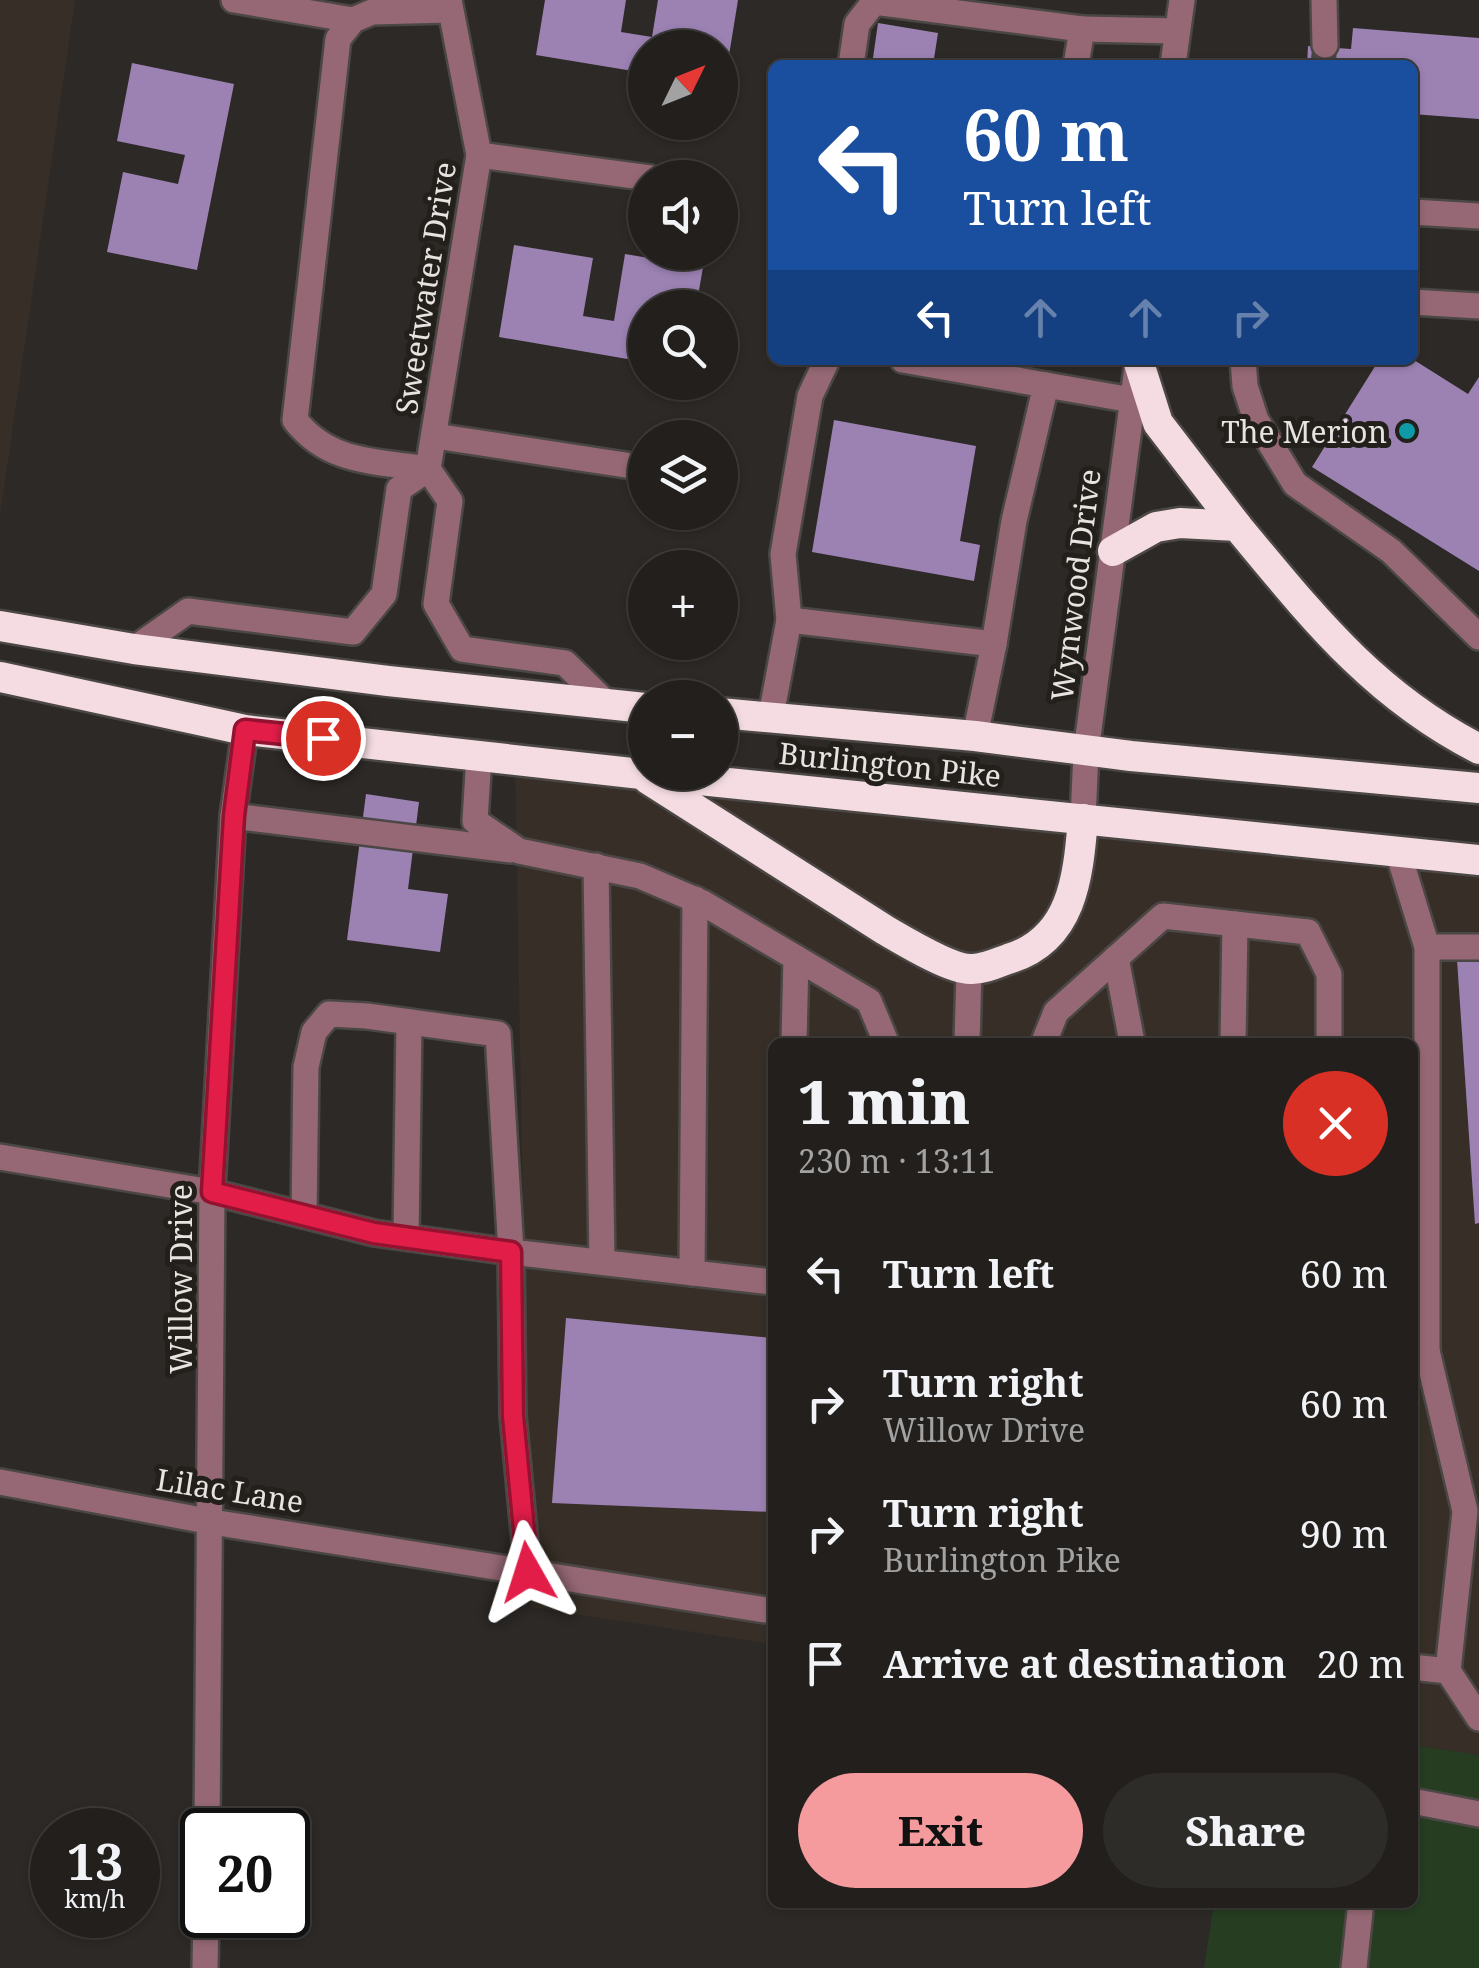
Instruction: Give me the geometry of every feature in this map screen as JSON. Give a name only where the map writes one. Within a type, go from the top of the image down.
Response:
[{"type":"highway","points":[[1140,365],[1158,423],[1237,526],[1342,650],[1389,693],[1446,732],[1479,748]]},
{"type":"highway","points":[[1113,551],[1156,526],[1237,526]]},
{"type":"highway","points":[[0,626],[134,649],[628,707]]},
{"type":"highway","name":"Burlington Pike","points":[[0,677],[245,730],[628,773]]},
{"type":"highway","name":"Burlington Pike","points":[[738,713],[975,736],[1086,752],[1479,788]]},
{"type":"highway","name":"Burlington Pike","points":[[738,784],[1479,860]]},
{"type":"highway","points":[[666,790],[886,930],[924,952],[969,970],[1022,955],[1046,940],[1062,922],[1080,854],[1082,819]]},
{"type":"street","points":[[234,0],[353,20]]},
{"type":"street","points":[[1174,60],[1182,0]]},
{"type":"street","points":[[1324,0],[1325,45]]},
{"type":"street","points":[[853,60],[857,24],[874,2],[1082,29],[1177,31]]},
{"type":"street","points":[[449,5],[372,12],[353,20],[338,39],[295,420],[309,439],[333,453],[428,469],[450,501],[436,604],[462,649],[565,664],[608,706]]},
{"type":"street","name":"Sweetwater Drive","points":[[134,649],[188,610],[353,632],[384,594],[399,489],[428,469],[480,155],[449,5]]},
{"type":"street","points":[[1077,60],[1082,29]]},
{"type":"street","points":[[480,155],[628,175]]},
{"type":"street","points":[[1418,212],[1479,216]]},
{"type":"street","points":[[1418,302],[1479,306]]},
{"type":"street","points":[[771,716],[789,620],[783,554],[810,396],[825,365]]},
{"type":"street","points":[[931,365],[1132,400]]},
{"type":"street","name":"Wynwood Drive","points":[[1082,819],[1086,752],[1137,365]]},
{"type":"street","points":[[1243,365],[1245,386],[1256,420],[1295,484],[1391,551],[1479,637]]},
{"type":"street","points":[[975,736],[1014,522],[1046,385]]},
{"type":"street","points":[[435,436],[628,465]]},
{"type":"street","points":[[1448,606],[1479,614]]},
{"type":"street","points":[[789,620],[994,644]]},
{"type":"street","name":"Willow Drive","points":[[207,1808],[212,1192],[234,816],[245,730]]},
{"type":"street","points":[[479,756],[475,821],[520,850]]},
{"type":"street","points":[[234,816],[520,850],[640,876],[696,899],[868,1002],[884,1038]]},
{"type":"street","points":[[1398,852],[1427,947],[1420,1351],[1465,1510],[1448,1671],[1479,1718]]},
{"type":"street","points":[[596,866],[602,1262]]},
{"type":"street","points":[[692,1273],[696,899]]},
{"type":"street","points":[[1046,1038],[1056,1012],[1163,916],[1308,932],[1329,974],[1329,1038]]},
{"type":"street","points":[[1233,1038],[1235,924]]},
{"type":"street","points":[[1427,947],[1479,946]]},
{"type":"street","points":[[794,1038],[796,958]]},
{"type":"street","points":[[1116,958],[1131,1038]]},
{"type":"street","points":[[967,1038],[969,970]]},
{"type":"street","points":[[304,1215],[306,1067],[314,1032],[329,1014],[498,1034],[511,1252],[513,1416],[528,1572]]},
{"type":"street","points":[[406,1238],[408,1022]]},
{"type":"street","points":[[0,1157],[212,1192],[406,1238],[768,1282]]},
{"type":"street","name":"Lilac Lane","points":[[0,1482],[212,1522],[768,1609]]},
{"type":"street","points":[[1418,1668],[1448,1671]]},
{"type":"street","points":[[1418,1803],[1479,1814]]},
{"type":"street","points":[[1354,1968],[1360,1908]]},
{"type":"street","points":[[205,1968],[206,1938]]},
{"type":"shaded area","points":[[0,0],[75,0],[0,515]]},
{"type":"shaded area","points":[[515,760],[628,772],[628,790],[738,790],[738,783],[1479,860],[1479,1755],[1418,1746],[1418,1038],[768,1038],[768,1643],[530,1607]]},
{"type":"green space","points":[[1418,1746],[1479,1755],[1479,1968],[1204,1968],[1213,1908],[1418,1908]]},
{"type":"building","points":[[545,0],[626,0],[621,32],[628,33],[628,70],[536,55]]},
{"type":"building","points":[[658,0],[738,0],[733,30],[653,30]]},
{"type":"building","points":[[878,23],[938,33],[934,60],[873,60]]},
{"type":"building","points":[[1353,28],[1479,38],[1479,119],[1418,114],[1418,60],[1307,60],[1308,46],[1351,49]]},
{"type":"building","points":[[132,63],[234,84],[197,270],[107,252],[123,172],[178,184],[185,155],[117,141]]},
{"type":"building","points":[[514,245],[593,258],[583,316],[614,321],[625,254],[628,270],[702,270],[699,290],[628,290],[628,359],[499,337]]},
{"type":"building","name":"The Merion","points":[[1418,363],[1468,394],[1479,377],[1479,571],[1312,467],[1376,365]]},
{"type":"building","points":[[834,420],[976,446],[960,541],[980,545],[974,581],[812,552]]},
{"type":"building","points":[[366,794],[419,802],[408,889],[448,894],[440,952],[347,940]]},
{"type":"building","points":[[1457,960],[1479,961],[1479,1223],[1475,1224]]},
{"type":"building","points":[[566,1318],[768,1338],[768,1512],[552,1503]]},
{"type":"tunnel","points":[[1324,60],[1325,45]]},
{"type":"place","name":"The Merion","points":[[1407,431]]},
{"type":"route","points":[[323,738],[245,730],[234,816],[212,1192],[374,1233],[511,1252],[513,1416],[528,1572]]}]
